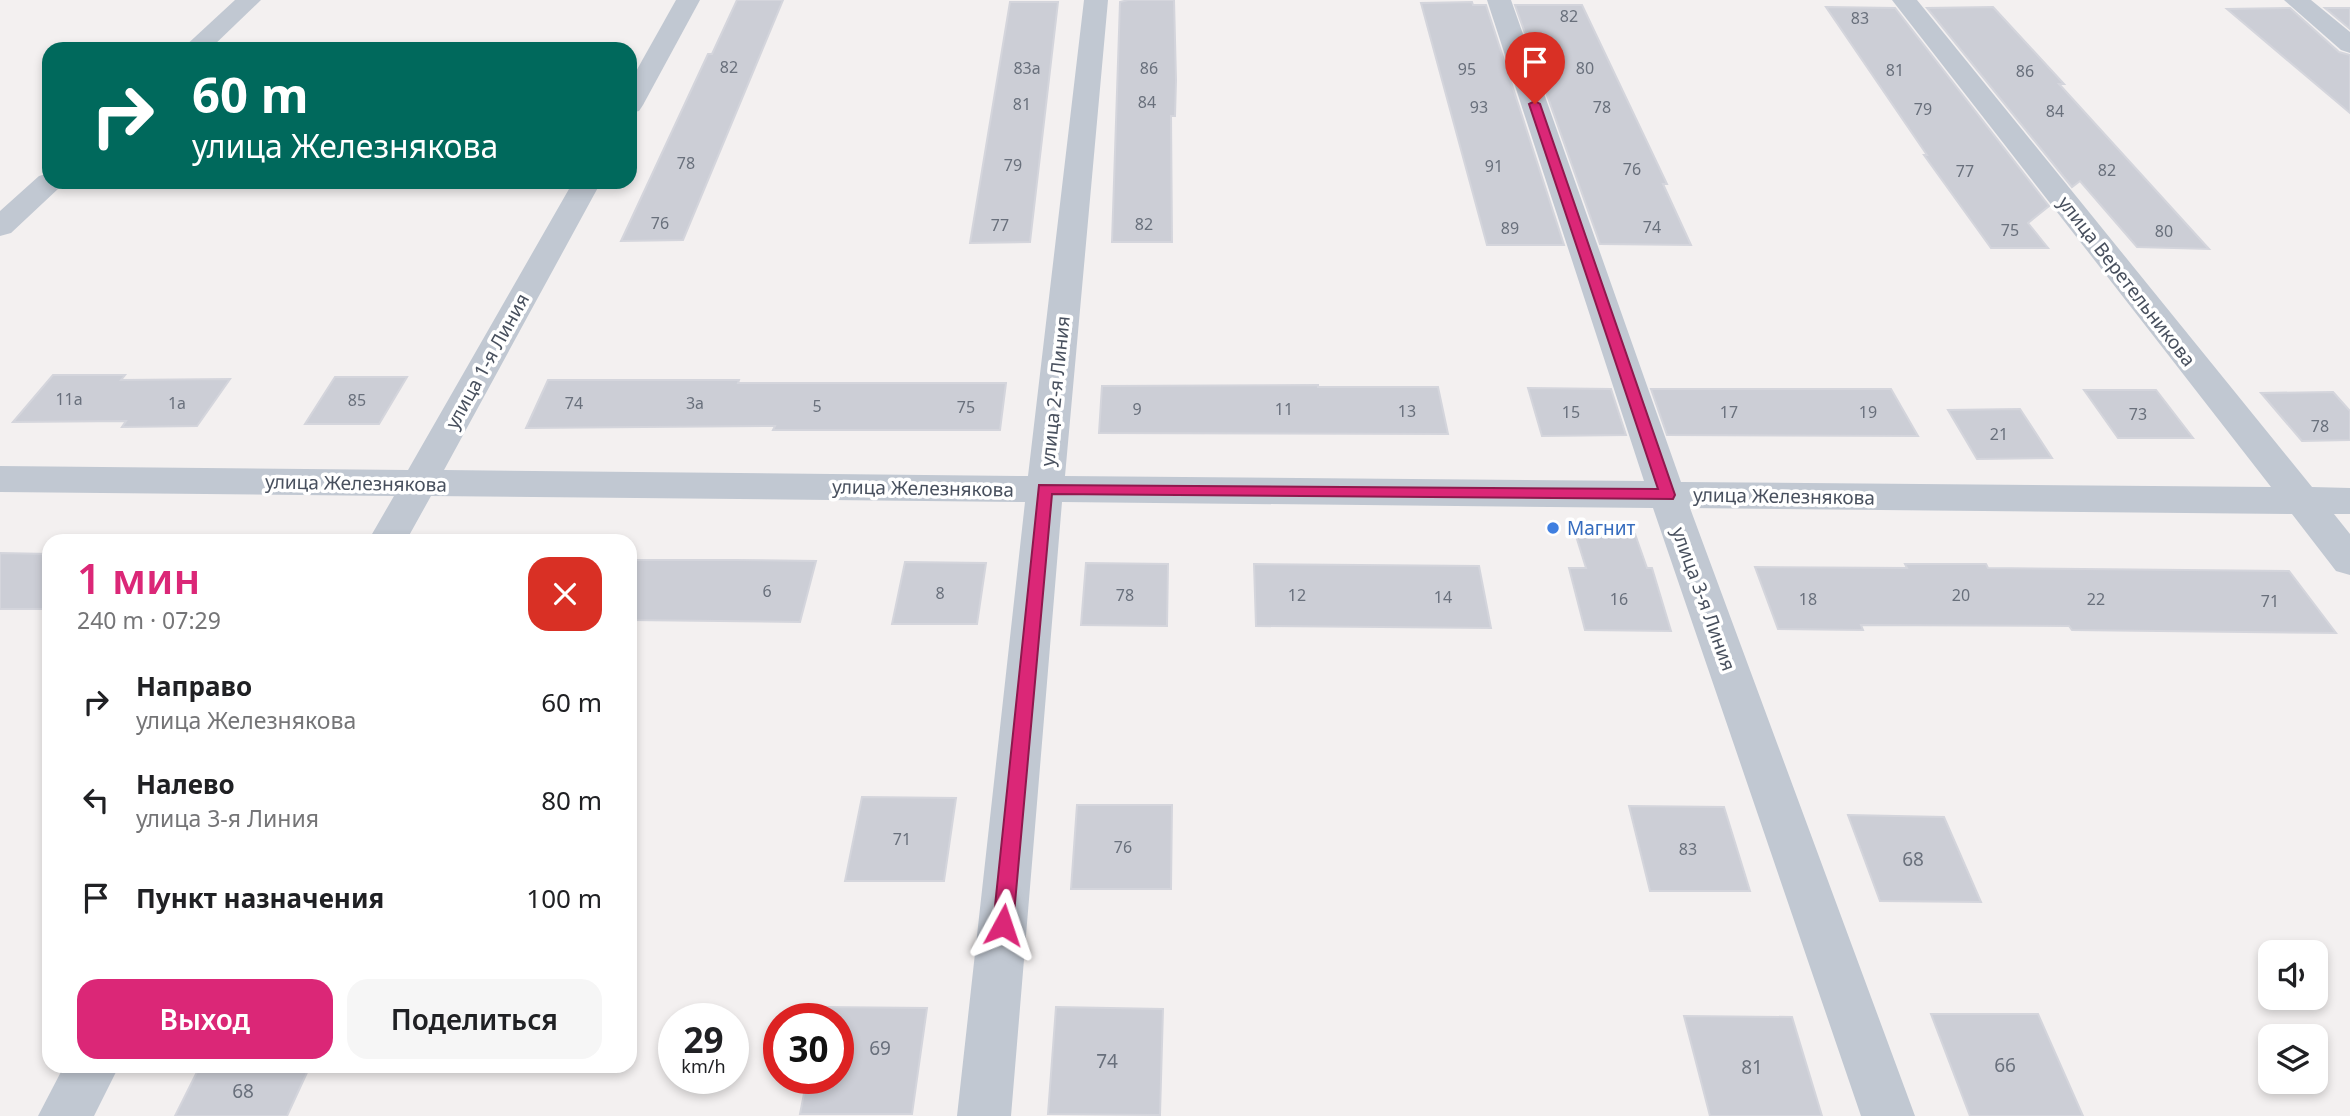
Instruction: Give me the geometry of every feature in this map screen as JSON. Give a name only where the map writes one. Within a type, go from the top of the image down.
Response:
[{"type":"street","points":[[203,42],[249,0]]},
{"type":"street","points":[[637,92],[688,0]]},
{"type":"street","name":"улица 2-я Линия","points":[[984,1116],[1096,0]]},
{"type":"street","name":"улица 3-я Линия","points":[[1499,0],[1667,495],[1888,1116]]},
{"type":"street","name":"улица Веретельникова","points":[[1904,0],[2350,561]]},
{"type":"street","points":[[2296,0],[2350,45]]},
{"type":"street","points":[[0,227],[42,188]]},
{"type":"street","name":"улица 1-я Линия","points":[[391,534],[583,189]]},
{"type":"street","name":"улица Железнякова","points":[[0,479],[2350,501]]},
{"type":"street","points":[[65,1116],[89,1073]]},
{"type":"building","points":[[737,0],[783,0],[683,240],[621,241],[708,54],[712,54]]},
{"type":"building","points":[[1174,0],[1176,80],[1175,116],[1171,116],[1172,242],[1112,242],[1120,2]]},
{"type":"building","points":[[1010,2],[1058,2],[1030,242],[970,243]]},
{"type":"building","points":[[1472,2],[1473,5],[1486,5],[1564,245],[1487,245],[1421,3]]},
{"type":"building","points":[[1515,5],[1582,5],[1667,184],[1663,184],[1691,245],[1600,244]]},
{"type":"building","points":[[1826,7],[1895,8],[2049,206],[2028,223],[2048,248],[1991,248],[1924,155],[1927,155]]},
{"type":"building","points":[[1993,7],[2209,249],[2137,247],[2080,181],[2072,187],[1927,8]]},
{"type":"building","points":[[2290,8],[2339,52],[2350,55],[2350,113],[2227,9]]},
{"type":"building","points":[[2325,8],[2350,8],[2350,29]]},
{"type":"building","points":[[53,375],[125,375],[121,380],[230,379],[197,426],[122,427],[126,421],[13,422]]},
{"type":"building","points":[[335,377],[407,377],[379,424],[305,424]]},
{"type":"building","points":[[548,380],[1006,383],[1000,430],[773,430],[775,426],[526,428]]},
{"type":"building","points":[[1102,386],[1438,387],[1448,434],[1099,433]]},
{"type":"building","points":[[1528,388],[1611,389],[1626,435],[1542,436]]},
{"type":"building","points":[[1651,389],[1891,389],[1918,436],[1667,435]]},
{"type":"building","points":[[2084,390],[2156,390],[2193,438],[2118,438]]},
{"type":"building","points":[[2333,392],[2350,411],[2350,440],[2302,441],[2261,393]]},
{"type":"building","points":[[2020,409],[2052,458],[1977,459],[1948,410]]},
{"type":"building","points":[[1635,534],[1647,568],[1652,568],[1671,631],[1585,630],[1569,568],[1586,568],[1576,536]]},
{"type":"building","points":[[0,553],[42,554],[42,609],[0,609]]},
{"type":"building","points":[[637,560],[816,561],[800,622],[637,620]]},
{"type":"building","points":[[905,562],[986,563],[977,624],[892,624]]},
{"type":"building","points":[[1086,563],[1168,564],[1167,626],[1081,625]]},
{"type":"building","points":[[1254,564],[1479,566],[1491,628],[1256,626]]},
{"type":"building","points":[[1905,564],[1986,564],[1988,568],[2289,571],[2336,633],[2072,630],[2069,626],[1861,625],[1863,630],[1778,629],[1755,567],[1907,568]]},
{"type":"building","points":[[862,797],[956,798],[944,881],[845,881]]},
{"type":"building","points":[[1077,805],[1172,805],[1171,889],[1071,889]]},
{"type":"building","points":[[1629,806],[1724,807],[1750,891],[1650,891]]},
{"type":"building","points":[[1848,815],[1944,817],[1981,902],[1880,901]]},
{"type":"building","points":[[854,1007],[927,1008],[912,1114],[800,1114],[804,1094],[854,1094]]},
{"type":"building","points":[[1056,1007],[1163,1009],[1160,1115],[1048,1114]]},
{"type":"building","points":[[1931,1014],[2038,1014],[2083,1116],[1970,1116]]},
{"type":"building","points":[[1684,1016],[1792,1017],[1822,1116],[1710,1116]]},
{"type":"building","points":[[196,1073],[307,1073],[287,1116],[175,1116]]},
{"type":"place","name":"Магнит","points":[[1553,528]]},
{"type":"route","points":[[1003,925],[1045,489],[1667,495],[1535,104]]}]
